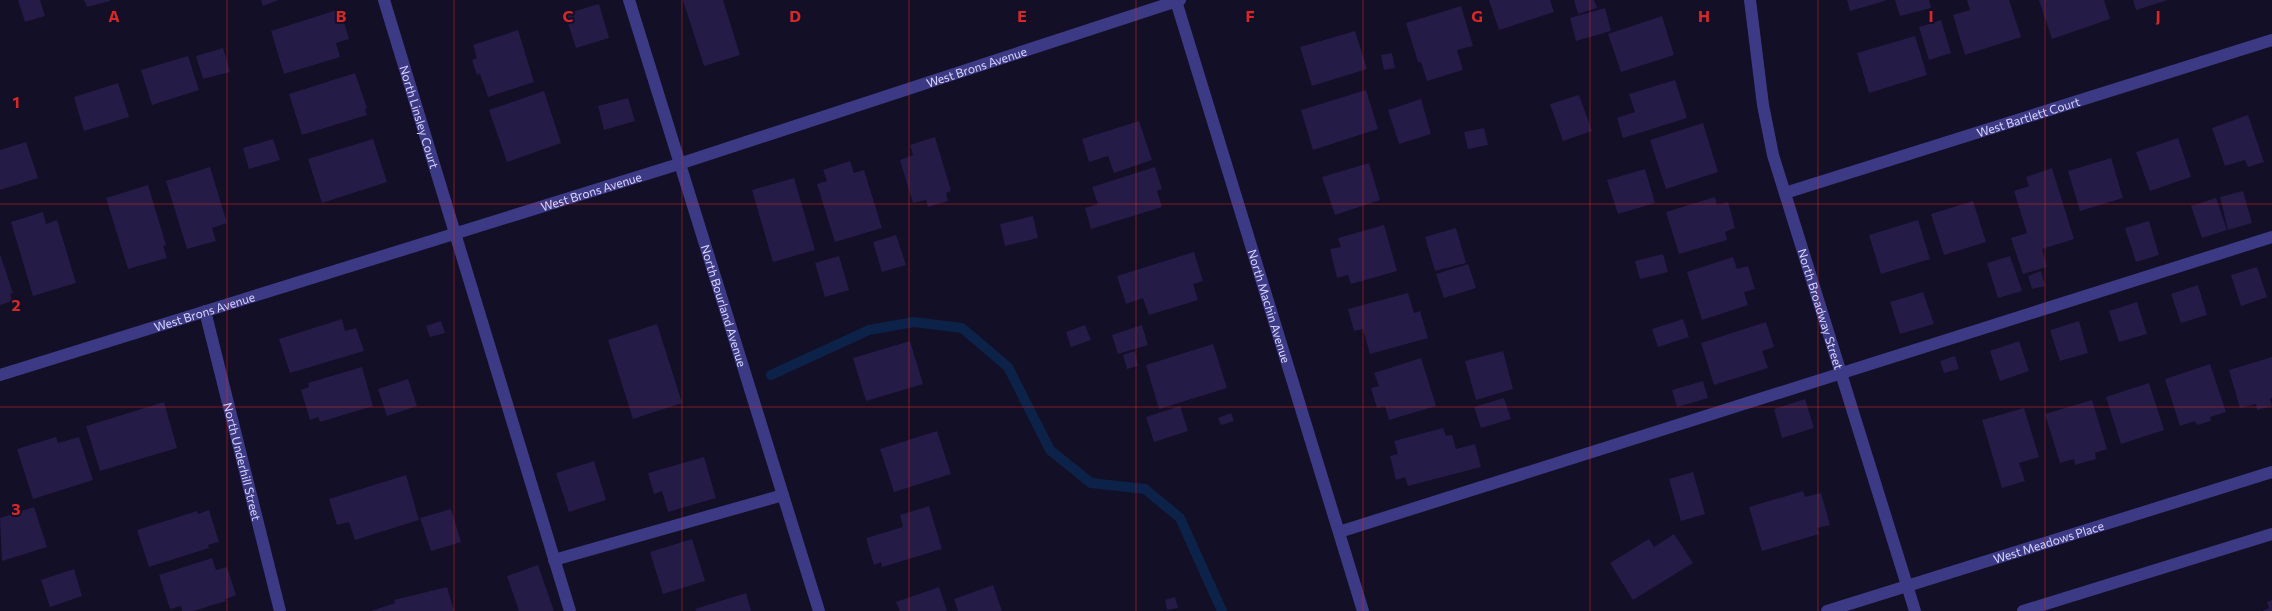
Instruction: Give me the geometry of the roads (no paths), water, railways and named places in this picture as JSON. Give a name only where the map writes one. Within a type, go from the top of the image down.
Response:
[{"type":"street","name":"North Linsley Court","points":[[384,0],[570,611]]},
{"type":"street","name":"North Bourland Avenue","points":[[629,0],[819,611]]},
{"type":"street","name":"North Broadway Street","points":[[1750,0],[1763,104],[1773,155],[1916,611]]},
{"type":"street","name":"West Brons Avenue","points":[[0,375],[679,164],[1178,1]]},
{"type":"street","name":"North Machin Avenue","points":[[1178,1],[1363,611]]},
{"type":"street","name":"West Bartlett Court","points":[[1785,193],[2272,40]]},
{"type":"street","points":[[1339,532],[1840,372],[2272,237]]},
{"type":"street","name":"North Underhill Street","points":[[205,311],[280,611]]},
{"type":"street","name":"West Meadows Place","points":[[1827,611],[2272,472]]},
{"type":"street","points":[[554,560],[783,495]]},
{"type":"street","points":[[2023,611],[2272,534]]},
{"type":"waterway","points":[[771,375],[869,330],[914,322],[962,328],[1008,367],[1050,450],[1091,483],[1145,489],[1180,518],[1222,611]]}]
